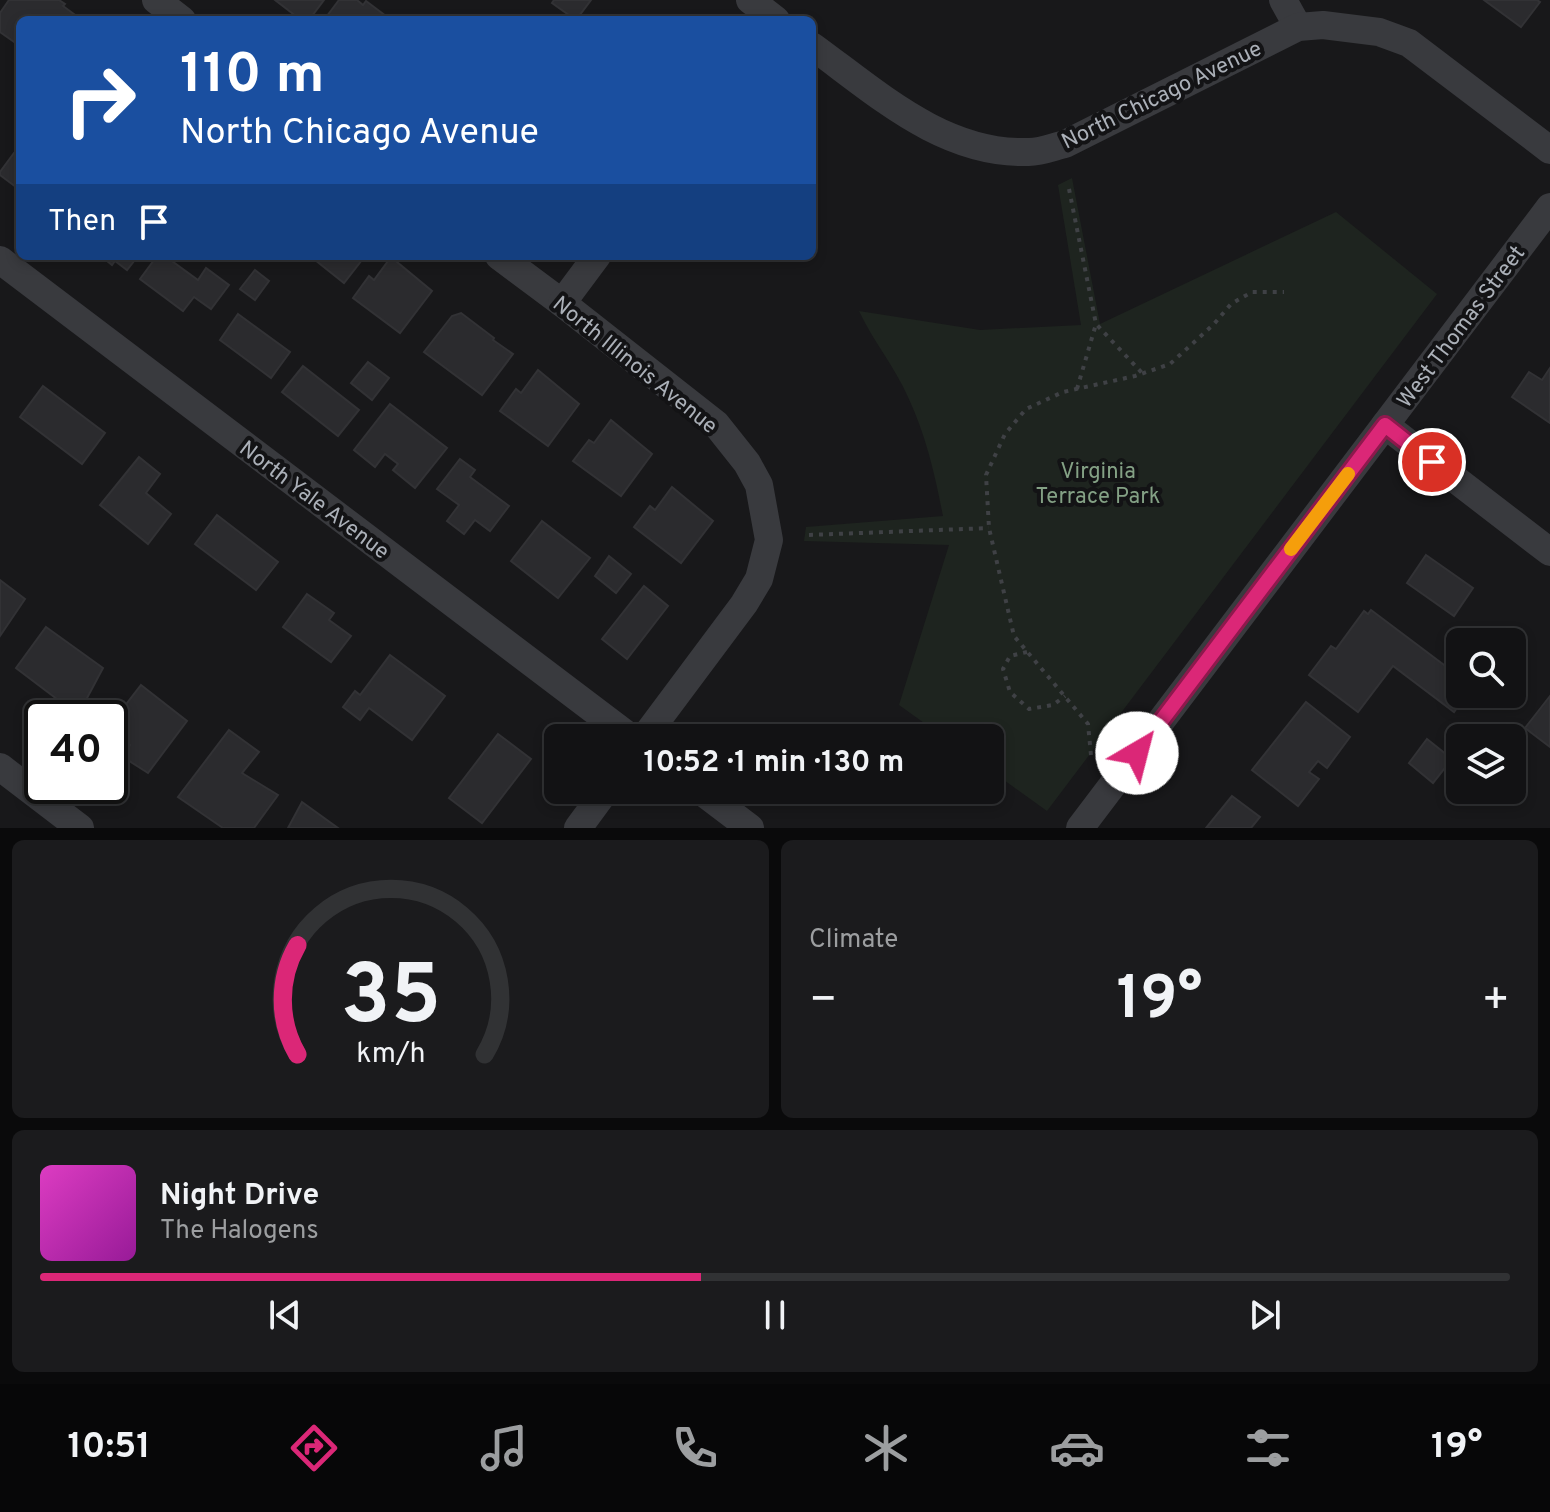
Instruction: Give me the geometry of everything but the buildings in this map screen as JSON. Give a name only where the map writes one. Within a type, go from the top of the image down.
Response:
[{"type":"street","points":[[156,0],[177,16]]},
{"type":"street","points":[[750,0],[770,16]]},
{"type":"street","points":[[1283,0],[1298,27],[1323,25],[1379,32],[1409,43],[1550,150]]},
{"type":"street","name":"North Chicago Avenue","points":[[816,49],[912,119],[951,138],[998,151],[1032,152],[1065,144],[1298,27]]},
{"type":"street","name":"West Thomas Street","points":[[1080,828],[1550,207]]},
{"type":"street","name":"North Yale Avenue","points":[[0,260],[613,724]]},
{"type":"street","name":"North Illinois Avenue","points":[[504,260],[716,424],[747,463],[759,485],[769,540],[759,579],[744,604],[654,724]]},
{"type":"street","points":[[562,303],[594,260]]},
{"type":"street","points":[[1385,425],[1550,552]]},
{"type":"street","points":[[0,767],[80,828]]},
{"type":"street","points":[[578,828],[596,804]]},
{"type":"street","points":[[718,804],[750,828]]},
{"type":"path","points":[[1069,189],[1096,324],[1077,389]]},
{"type":"path","points":[[1091,755],[1088,724],[1014,636],[989,528],[986,475],[1005,434],[1026,409],[1063,392],[1143,374],[1170,364],[1231,304],[1252,292],[1284,292]]},
{"type":"path","points":[[1096,324],[1143,374]]},
{"type":"path","points":[[809,535],[989,528]]},
{"type":"path","points":[[1027,652],[1010,656],[1003,669],[1010,692],[1029,709],[1053,705],[1065,696]]},
{"type":"green space","name":"Virginia Terrace Park","points":[[1072,178],[1100,324],[1336,212],[1437,294],[1047,811],[1004,780],[1004,724],[925,724],[899,705],[949,545],[804,541],[806,527],[943,516],[929,455],[914,411],[897,375],[859,311],[980,330],[1081,325],[1058,185]]},
{"type":"slow traffic","points":[[1291,549],[1348,474]]},
{"type":"route","points":[[1137,753],[1385,425],[1432,462]]}]
